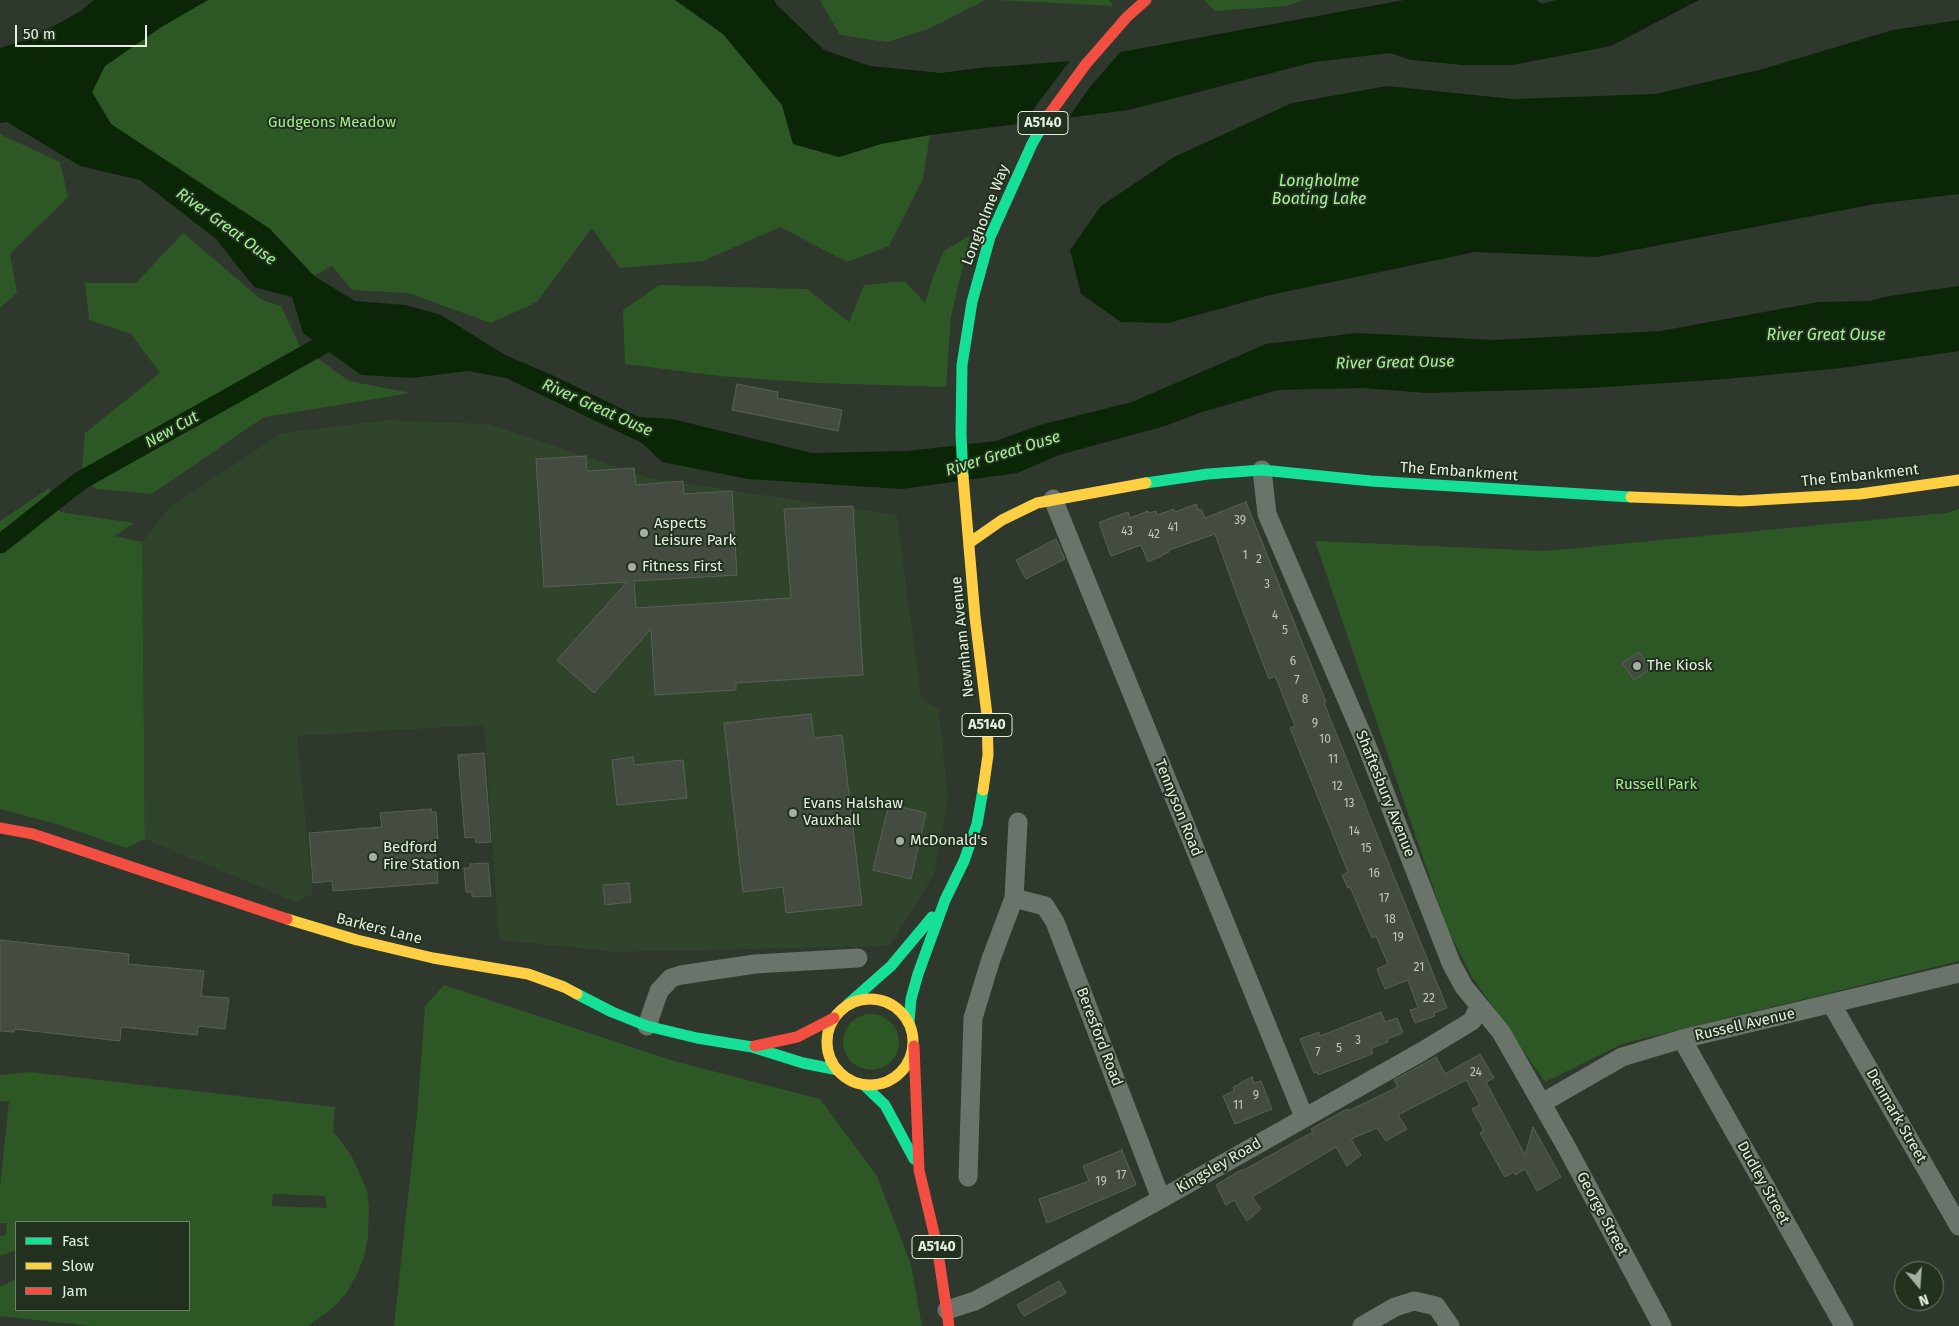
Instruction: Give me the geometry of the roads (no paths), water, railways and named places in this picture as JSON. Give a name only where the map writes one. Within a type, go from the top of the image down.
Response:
[{"type":"street","name":"Longholme Way","points":[[969,542],[964,496],[961,434],[962,365],[967,325],[990,237],[1028,150],[1048,116],[1086,64],[1128,17],[1146,0]]},
{"type":"street","name":"The Embankment","points":[[969,542],[1002,520],[1037,503],[1053,499],[1116,487],[1208,474],[1262,470],[1371,481],[1570,495],[1741,501],[1860,494],[1959,480]]},
{"type":"street","name":"Shaftesbury Avenue","points":[[1262,470],[1267,514],[1366,744],[1451,963],[1464,987],[1497,1026],[1542,1102]]},
{"type":"street","name":"Tennyson Road","points":[[1053,499],[1304,1117]]},
{"type":"street","name":"Newnham Avenue","points":[[909,1022],[914,986],[945,900],[964,861],[977,824],[985,785],[988,755],[987,715],[980,666],[969,542]]},
{"type":"street","points":[[968,1176],[973,1018],[991,959],[1014,898],[1018,822]]},
{"type":"street","name":"Barkers Lane","points":[[0,828],[33,834],[246,907],[357,940],[433,958],[528,974],[564,987],[612,1012],[648,1026],[697,1038],[752,1047],[803,1063],[838,1070]]},
{"type":"street","name":"Beresford Road","points":[[1014,898],[1045,906],[1055,922],[1161,1199]]},
{"type":"street","name":"Newnham Avenue","points":[[848,1004],[891,966],[945,900]]},
{"type":"street","points":[[648,1026],[658,991],[671,978],[755,964],[858,958]]},
{"type":"street","name":"Russell Avenue","points":[[1542,1102],[1622,1057],[1682,1039],[1832,1005],[1959,973]]},
{"type":"street","points":[[871,998],[893,1004],[902,1012],[914,1034],[914,1046],[910,1060],[897,1076],[887,1082],[864,1085],[850,1080],[831,1061],[828,1050],[828,1034],[834,1018],[848,1004],[859,1000],[871,998]]},
{"type":"street","name":"Denmark Street","points":[[1832,1005],[1959,1226]]},
{"type":"street","name":"Kingsley Road","points":[[948,1318],[975,1301],[1161,1199],[1421,1052],[1472,1022],[1479,1007]]},
{"type":"street","name":"Barkers Lane","points":[[752,1047],[797,1037],[834,1018]]},
{"type":"street","name":"Dudley Street","points":[[1682,1039],[1844,1326]]},
{"type":"street","name":"A5140","points":[[914,1046],[919,1170],[937,1246],[948,1318]]},
{"type":"street","name":"A5140","points":[[864,1085],[880,1098],[885,1105],[919,1170]]},
{"type":"street","name":"George Street","points":[[1542,1102],[1662,1326]]},
{"type":"street","points":[[1362,1326],[1394,1307],[1414,1301],[1436,1306],[1450,1326]]},
{"type":"water","name":"River Great Ouse","points":[[94,0],[208,0],[163,26],[105,66],[92,92],[111,124],[270,229],[314,276],[355,301],[406,305],[441,315],[505,355],[552,375],[639,417],[672,419],[812,453],[907,451],[996,441],[1040,425],[1132,402],[1266,344],[1357,333],[1494,340],[1660,331],[1819,302],[1870,301],[1889,296],[1959,286],[1959,351],[1842,368],[1726,379],[1590,388],[1426,393],[1363,388],[1278,390],[1202,412],[1165,426],[1059,455],[1017,473],[902,489],[748,479],[662,462],[642,443],[506,378],[468,371],[412,378],[361,375],[303,333],[292,297],[254,287],[216,239],[140,180],[80,166],[7,122],[0,123],[0,48],[32,38],[81,11]]},
{"type":"water","points":[[675,0],[774,0],[824,50],[870,66],[941,73],[979,68],[1072,61],[1404,0],[1536,0],[1542,4],[1556,0],[1699,0],[1611,46],[1513,65],[1462,65],[1411,60],[1390,53],[1314,62],[1129,110],[930,135],[881,144],[839,157],[793,144],[782,105],[723,34]]},
{"type":"water","name":"Longholme Boating Lake","points":[[1959,20],[1959,194],[1875,204],[1597,257],[1475,252],[1270,295],[1168,323],[1121,322],[1081,294],[1070,250],[1101,206],[1174,157],[1292,103],[1387,86],[1513,99],[1655,94],[1763,69],[1893,30]]},
{"type":"waterway","name":"New Cut","points":[[0,544],[80,481],[342,334]]},
{"type":"place","name":"Aspects Leisure Park","points":[[644,533]]},
{"type":"place","name":"Fitness First","points":[[632,567]]},
{"type":"place","name":"The Kiosk","points":[[1637,666]]},
{"type":"place","name":"Evans Halshaw Vauxhall","points":[[793,813]]},
{"type":"place","name":"McDonald's","points":[[900,841]]},
{"type":"place","name":"Bedford Fire Station","points":[[373,857]]},
{"type":"park label","name":"Gudgeons Meadow","points":[[332,123]]},
{"type":"park label","name":"Russell Park","points":[[1656,785]]}]
